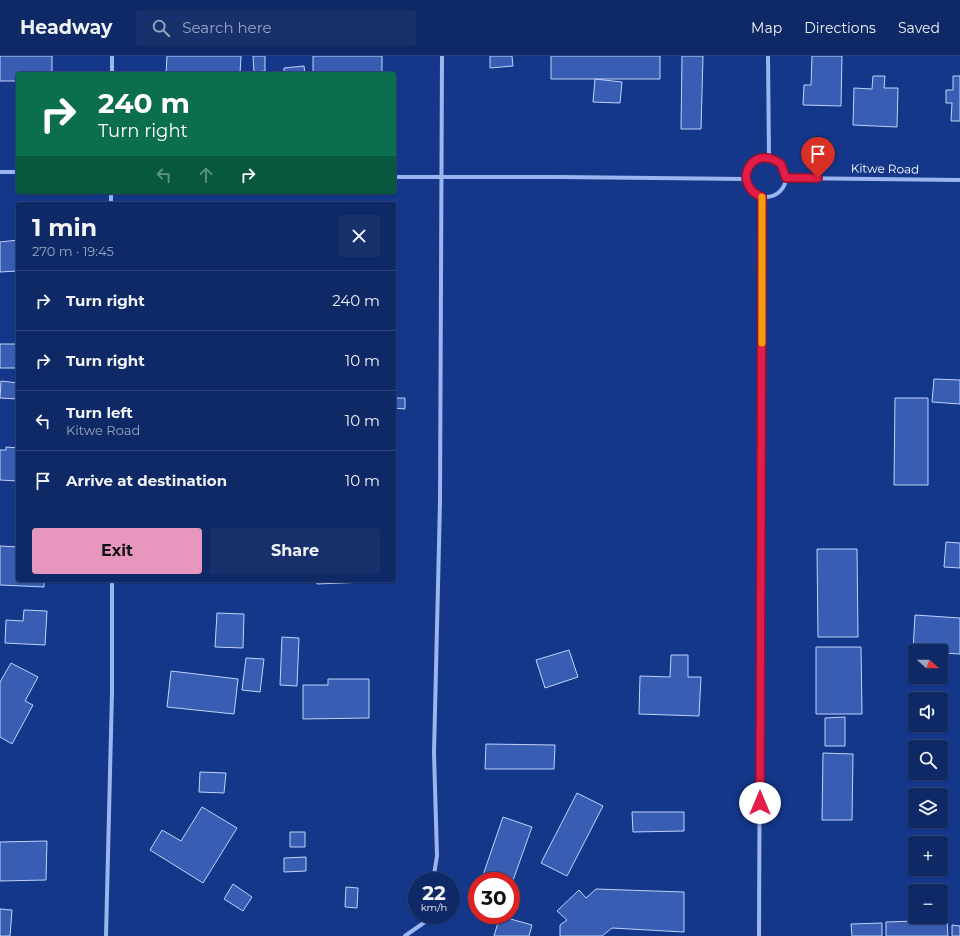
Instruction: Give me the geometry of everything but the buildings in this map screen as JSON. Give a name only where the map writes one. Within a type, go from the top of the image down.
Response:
[{"type":"street","points":[[112,56],[112,72]]},
{"type":"street","points":[[434,872],[437,856],[434,753],[440,502],[442,56]]},
{"type":"street","points":[[768,56],[769,157]]},
{"type":"street","points":[[769,157],[781,164],[786,178],[781,190],[776,195],[762,197],[754,194],[749,188],[746,180],[746,172],[755,161],[769,157]]},
{"type":"street","points":[[0,172],[16,172]]},
{"type":"street","points":[[396,177],[559,177],[746,180]]},
{"type":"street","name":"Kitwe Road","points":[[786,178],[960,180]]},
{"type":"street","points":[[759,936],[762,197]]},
{"type":"street","points":[[106,936],[112,692],[112,582]]},
{"type":"street","points":[[405,936],[423,924]]},
{"type":"slow traffic","points":[[762,197],[762,343]]},
{"type":"route","points":[[760,803],[762,197],[754,194],[749,188],[746,180],[746,172],[755,161],[769,157],[781,164],[785,170],[786,178],[818,178]]}]
